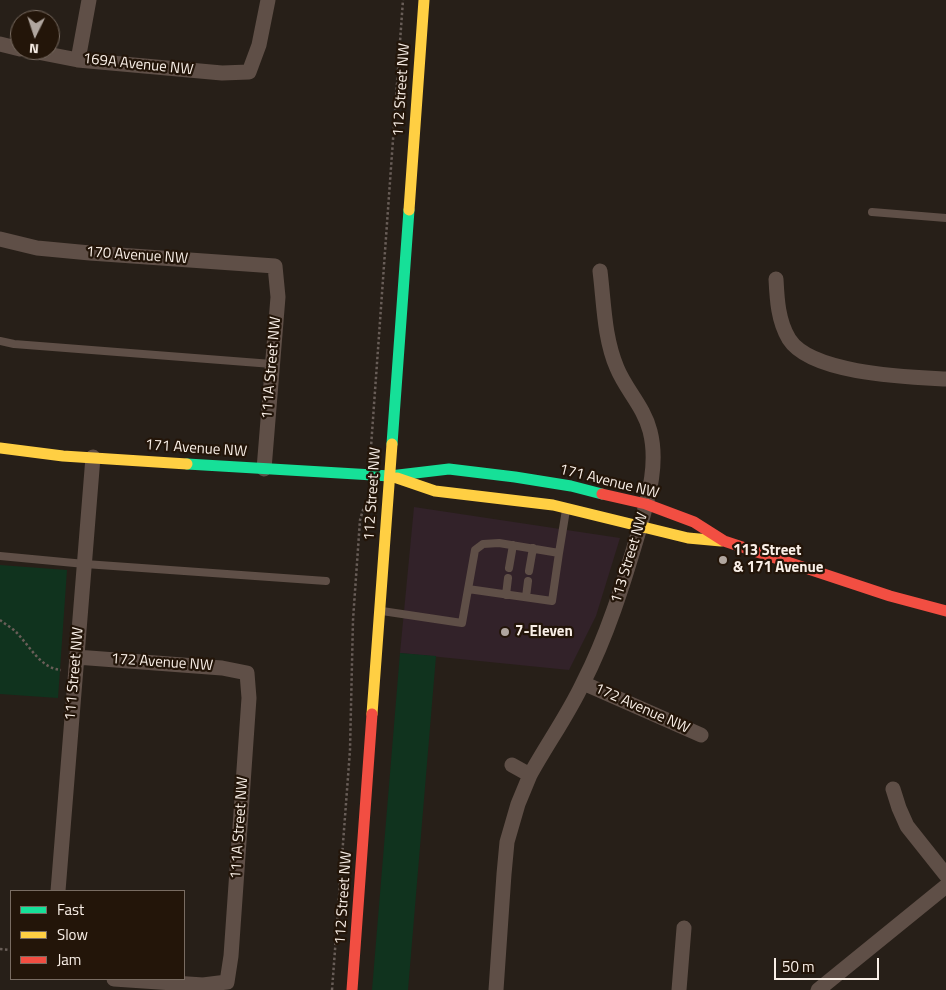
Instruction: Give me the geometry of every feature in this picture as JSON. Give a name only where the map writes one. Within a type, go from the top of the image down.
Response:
[{"type":"street","points":[[78,60],[89,0]]},
{"type":"street","name":"169A Avenue NW","points":[[60,56],[78,60],[222,73],[249,72],[259,45],[268,0]]},
{"type":"street","name":"112 Street NW","points":[[352,990],[424,0]]},
{"type":"street","name":"170 Avenue NW","points":[[0,239],[37,248],[276,266]]},
{"type":"street","name":"111A Street NW","points":[[264,469],[278,297],[276,266]]},
{"type":"street","name":"113 Street NW","points":[[496,990],[507,842],[518,804],[530,775],[583,683],[598,653],[619,598],[653,473],[654,459],[650,431],[646,419],[622,378],[612,355],[607,335],[600,271]]},
{"type":"street","points":[[776,279],[778,303],[784,327],[789,339],[796,348],[807,356],[861,372],[946,379]]},
{"type":"street","name":"171 Avenue NW","points":[[0,448],[34,453],[264,469],[390,476],[449,469],[516,477],[572,486],[646,504],[694,522],[724,541]]},
{"type":"street","name":"111 Street NW","points":[[58,890],[93,457]]},
{"type":"street","name":"171 Avenue NW","points":[[390,476],[435,491],[567,508],[688,538],[724,541],[890,596],[946,611]]},
{"type":"street","name":"172 Avenue NW","points":[[76,658],[222,668],[247,673]]},
{"type":"street","name":"111A Street NW","points":[[129,980],[203,985],[227,982],[231,956],[249,698],[247,673]]},
{"type":"street","name":"172 Avenue NW","points":[[583,683],[701,735]]},
{"type":"street","points":[[512,765],[530,775]]},
{"type":"street","points":[[893,789],[907,826],[946,875]]},
{"type":"street","points":[[818,990],[946,886]]},
{"type":"street","points":[[680,990],[684,928]]},
{"type":"lane","points":[[872,212],[946,218]]},
{"type":"lane","points":[[0,341],[14,344],[272,364]]},
{"type":"lane","points":[[468,589],[552,601],[567,508]]},
{"type":"lane","points":[[380,610],[462,623],[475,550],[483,544],[499,543],[560,553]]},
{"type":"lane","points":[[509,568],[513,545]]},
{"type":"lane","points":[[529,571],[533,548]]},
{"type":"lane","points":[[0,556],[326,581]]},
{"type":"lane","points":[[506,595],[508,578]]},
{"type":"lane","points":[[526,597],[528,581]]},
{"type":"path","points":[[332,990],[350,750],[354,620],[360,520],[366,501],[370,496],[372,475],[372,437],[403,0]]},
{"type":"path","points":[[0,620],[16,632],[42,661],[52,668],[61,670],[76,658]]},
{"type":"shaded area","points":[[414,507],[620,538],[596,616],[569,670],[400,653]]},
{"type":"green space","points":[[0,565],[67,570],[58,698],[0,694]]},
{"type":"green space","points":[[400,653],[436,656],[408,990],[372,990]]},
{"type":"traffic: fast","points":[[392,444],[409,210]]},
{"type":"traffic: fast","points":[[187,464],[390,476],[449,469],[571,486],[602,494]]},
{"type":"traffic: slow","points":[[409,210],[424,0]]},
{"type":"traffic: slow","points":[[372,714],[392,444]]},
{"type":"traffic: slow","points":[[0,448],[63,456],[187,464]]},
{"type":"traffic: slow","points":[[397,478],[435,491],[553,505],[688,538],[721,541]]},
{"type":"traffic: jam","points":[[602,494],[646,504],[694,522],[724,541],[890,596],[946,611]]},
{"type":"traffic: jam","points":[[352,990],[372,714]]},
{"type":"place","name":"113 Street & 171 Avenue","points":[[723,560]]},
{"type":"place","name":"7-Eleven","points":[[505,632]]}]
